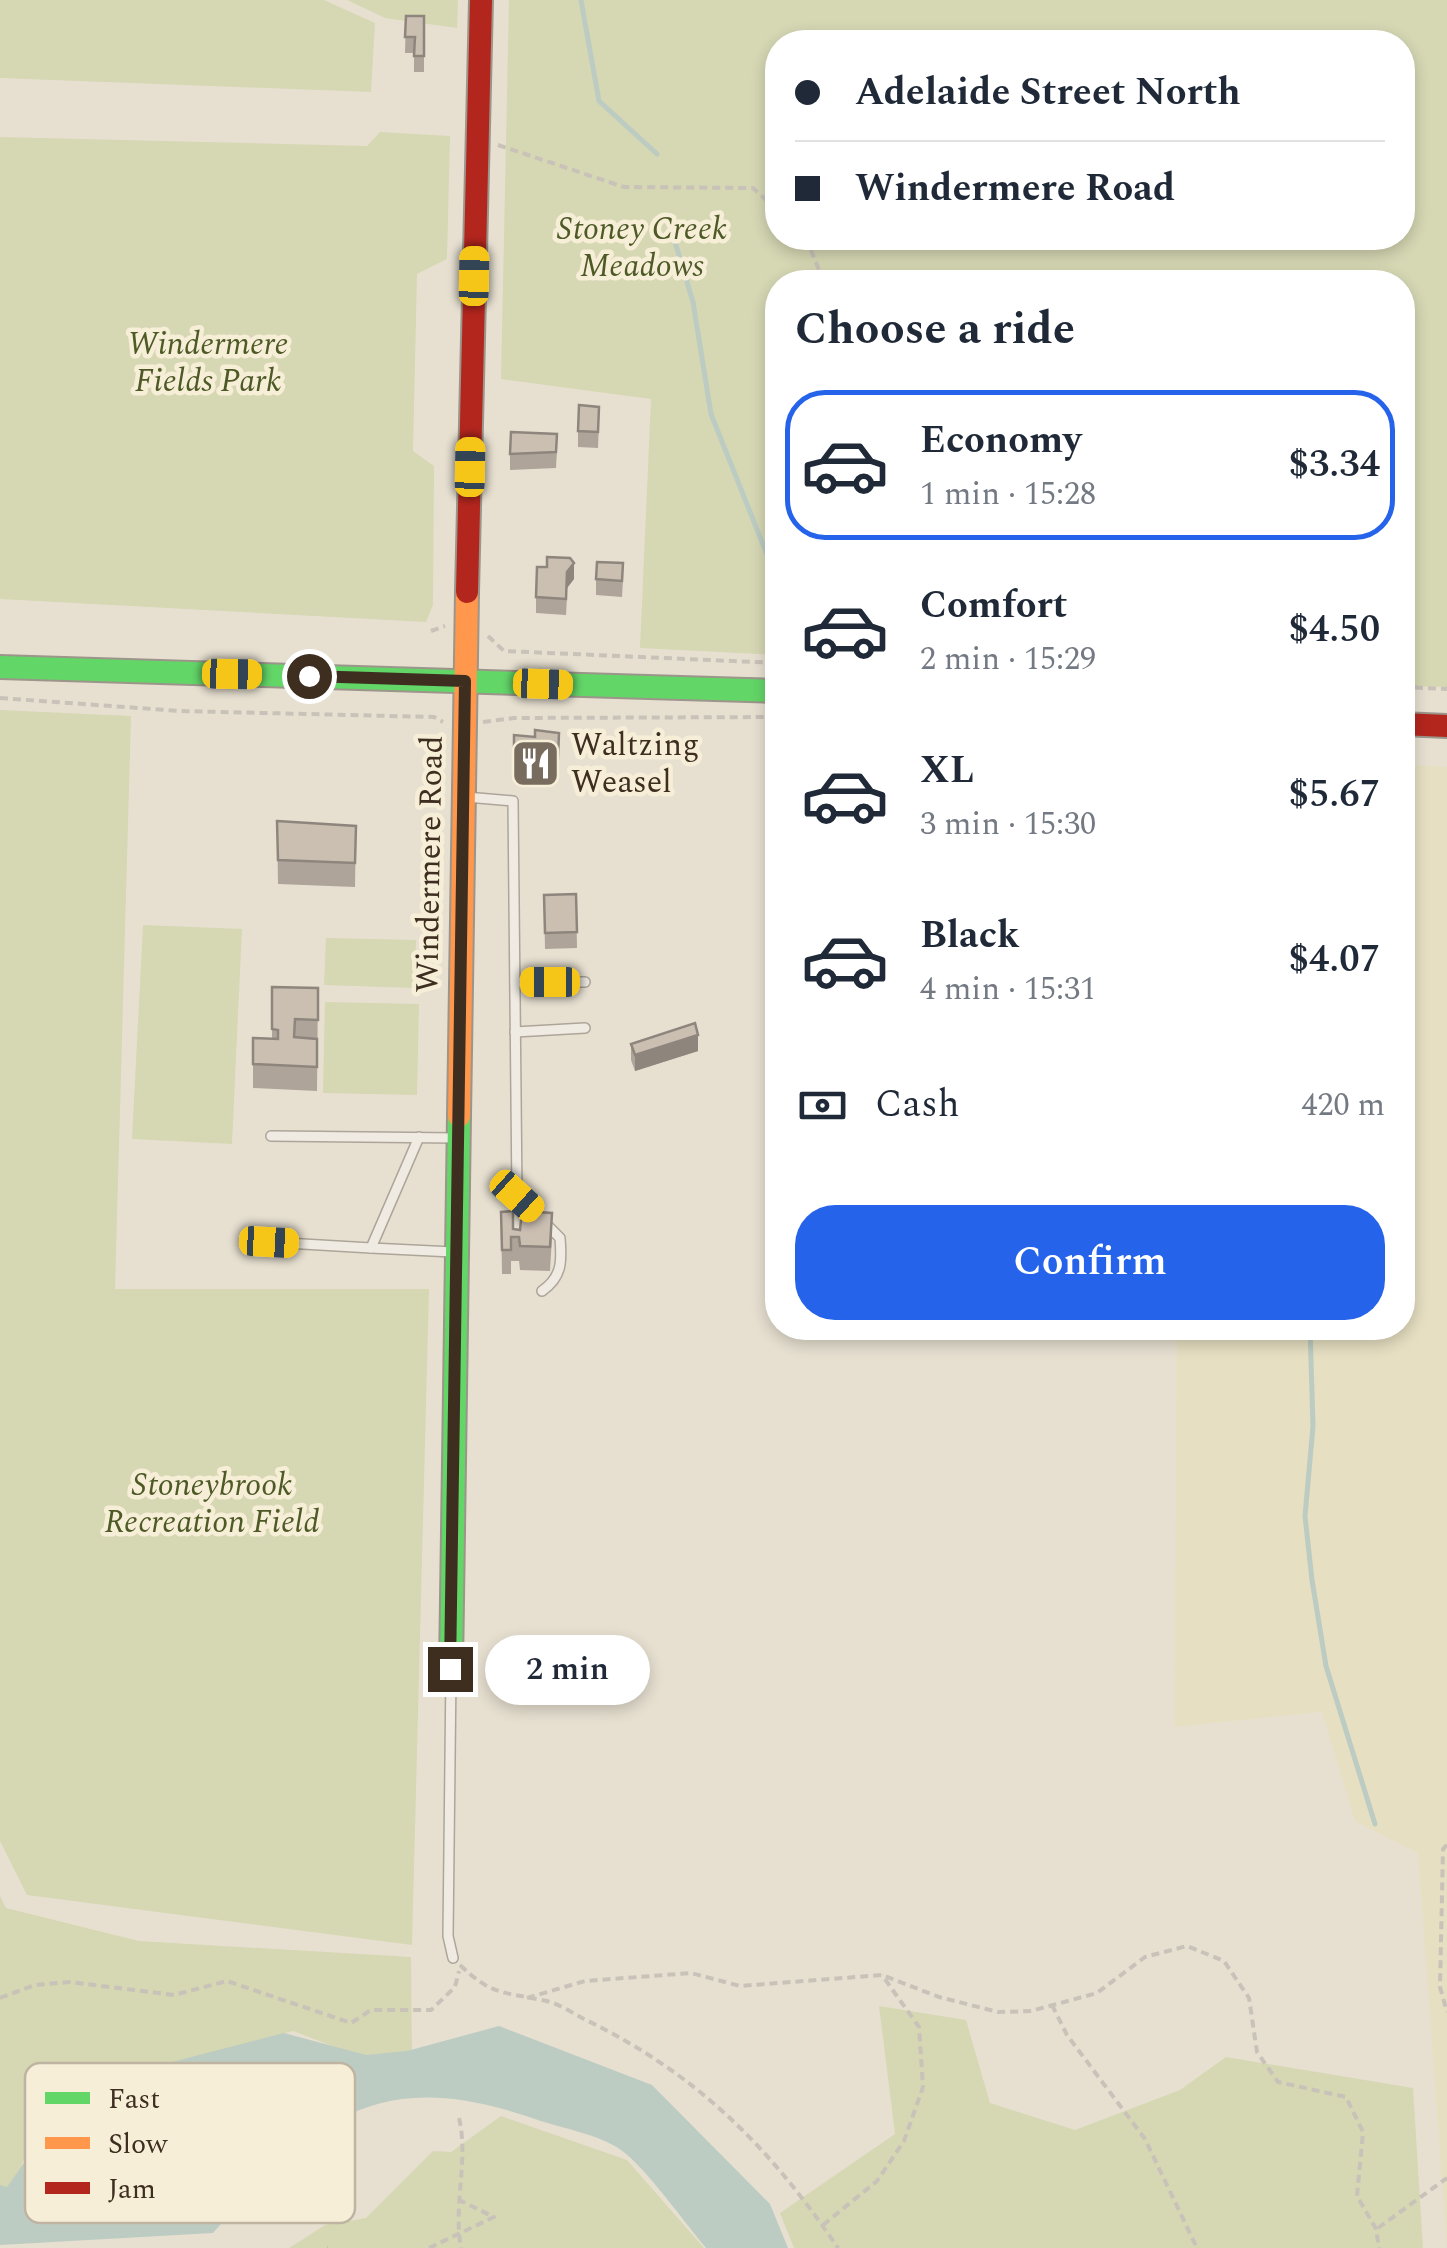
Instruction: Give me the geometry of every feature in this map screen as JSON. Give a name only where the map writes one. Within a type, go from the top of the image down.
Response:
[{"type":"main road","name":"Windermere Road","points":[[450,1669],[464,722],[481,0]]},
{"type":"main road","points":[[0,667],[765,692]]},
{"type":"main road","points":[[1415,725],[1447,726]]},
{"type":"lane","points":[[464,796],[513,801],[517,1196],[560,1238],[562,1262],[556,1281],[542,1292]]},
{"type":"lane","points":[[515,982],[585,982]]},
{"type":"lane","points":[[515,1032],[585,1028]]},
{"type":"lane","points":[[271,1136],[458,1138]]},
{"type":"lane","points":[[372,1248],[419,1138]]},
{"type":"lane","points":[[269,1242],[457,1252]]},
{"type":"lane","points":[[450,1669],[448,1936],[453,1958]]},
{"type":"path","points":[[490,142],[624,187],[753,188],[765,199]]},
{"type":"path","points":[[485,634],[504,651],[765,662]]},
{"type":"path","points":[[1415,688],[1447,689]]},
{"type":"path","points":[[0,698],[180,711],[464,722],[503,722],[514,718],[765,717]]},
{"type":"path","points":[[1447,1846],[1443,1849],[1440,1987],[1447,2012]]},
{"type":"path","points":[[526,1998],[585,1981],[690,1974],[740,1986],[882,1975],[939,1997],[998,2012],[1052,2006],[1097,1994],[1145,1958],[1187,1946],[1224,1961],[1248,1998],[1257,2052],[1278,2082],[1346,2097],[1363,2132],[1357,2196],[1376,2229],[1379,2248]]},
{"type":"path","points":[[453,1958],[482,1986],[506,1996],[546,2000],[632,2042],[730,2113],[791,2179],[838,2248]]},
{"type":"path","points":[[0,1998],[35,1985],[70,1982],[174,1995],[227,1982],[351,2022],[371,2010],[431,2010],[455,1988],[460,1974],[453,1958]]},
{"type":"path","points":[[823,2225],[877,2180],[904,2140],[923,2087],[920,2027],[882,1975]]},
{"type":"path","points":[[1052,2006],[1068,2035],[1144,2140],[1197,2248]]},
{"type":"path","points":[[458,2118],[464,2142],[457,2199],[461,2248]]},
{"type":"path","points":[[1376,2229],[1447,2178]]},
{"type":"path","points":[[429,2248],[494,2218],[457,2199]]},
{"type":"shaded area","points":[[1415,765],[1447,767],[1447,2248],[1418,1853],[1355,1821],[1322,1712],[1174,1727],[1177,1340],[1415,1340]]},
{"type":"shaded area","points":[[499,2026],[652,2085],[770,2204],[788,2248],[706,2248],[642,2169],[612,2144],[579,2132],[480,2103],[433,2098],[391,2101],[355,2112],[355,2063],[170,2063],[284,2033],[366,2055],[407,2051]]},
{"type":"shaded area","points":[[25,2162],[25,2223],[222,2223],[213,2233],[0,2245],[0,2185],[7,2187]]},
{"type":"green space","points":[[0,0],[324,0],[375,23],[371,92],[0,78]]},
{"type":"green space","points":[[347,0],[458,0],[457,28],[385,18]]},
{"type":"green space","name":"Stoney Creek Meadows","points":[[509,0],[1447,0],[1447,687],[1415,686],[1415,270],[765,270],[765,654],[640,648],[651,399],[501,379]]},
{"type":"green space","name":"Windermere Fields Park","points":[[380,132],[450,136],[447,259],[417,274],[413,451],[434,466],[433,605],[426,622],[0,599],[0,137],[367,146]]},
{"type":"green space","name":"Stoneybrook Recreation Field","points":[[0,710],[131,716],[115,1289],[429,1289],[412,1945],[27,1895],[0,1841]]},
{"type":"green space","points":[[143,925],[242,929],[232,1144],[132,1139]]},
{"type":"green space","points":[[326,938],[416,940],[415,988],[324,985]]},
{"type":"green space","points":[[325,1002],[419,1004],[417,1095],[323,1093]]},
{"type":"green space","points":[[0,1896],[6,1908],[139,1941],[411,1957],[412,2057],[372,2061],[293,2031],[177,2063],[25,2063],[25,2160],[15,2195],[0,2189]]},
{"type":"green space","points":[[879,2006],[966,2020],[990,2103],[1075,2130],[1180,2090],[1226,2057],[1413,2088],[1423,2248],[794,2248],[780,2213],[895,2134]]},
{"type":"green space","points":[[501,2116],[627,2160],[704,2248],[289,2248],[325,2225],[355,2223],[366,2218],[433,2151],[451,2152]]},
{"type":"building","points":[[406,16],[424,16],[424,56],[414,56],[415,37],[405,37]]},
{"type":"building","points":[[579,405],[599,407],[598,432],[578,431]]},
{"type":"building","points":[[511,432],[557,434],[556,452],[510,454]]},
{"type":"building","points":[[547,557],[570,558],[574,563],[567,572],[566,599],[536,597],[537,567],[547,567]]},
{"type":"building","points":[[597,562],[623,563],[622,581],[596,579]]},
{"type":"building","points":[[535,730],[559,733],[558,758],[541,756],[540,768],[514,767],[514,735],[535,737]]},
{"type":"building","points":[[277,821],[356,826],[355,863],[278,860]]},
{"type":"building","points":[[576,894],[577,932],[545,933],[544,895]]},
{"type":"building","points":[[272,987],[318,988],[318,1020],[295,1019],[294,1037],[317,1039],[317,1067],[253,1064],[253,1038],[278,1039],[278,1030],[272,1029]]},
{"type":"building","points":[[695,1023],[698,1035],[635,1055],[631,1044]]},
{"type":"building","points":[[513,1211],[513,1229],[520,1230],[522,1211],[552,1213],[550,1247],[520,1246],[519,1237],[511,1237],[511,1250],[502,1250],[501,1212]]},
{"type":"waterway","points":[[581,0],[599,101],[657,154]]},
{"type":"waterway","points":[[667,215],[693,302],[711,414],[765,549]]},
{"type":"waterway","points":[[1310,1340],[1313,1426],[1305,1516],[1312,1580],[1326,1666],[1375,1824]]},
{"type":"traffic: fast","points":[[0,667],[765,691]]},
{"type":"traffic: fast","points":[[451,1669],[459,1116]]},
{"type":"traffic: slow","points":[[459,1116],[467,592]]},
{"type":"traffic: jam","points":[[467,592],[481,0]]},
{"type":"traffic: jam","points":[[1415,725],[1447,726]]},
{"type":"place","name":"Waltzing Weasel","points":[[536,763]]},
{"type":"route","points":[[309,676],[465,681],[450,1669]]}]
